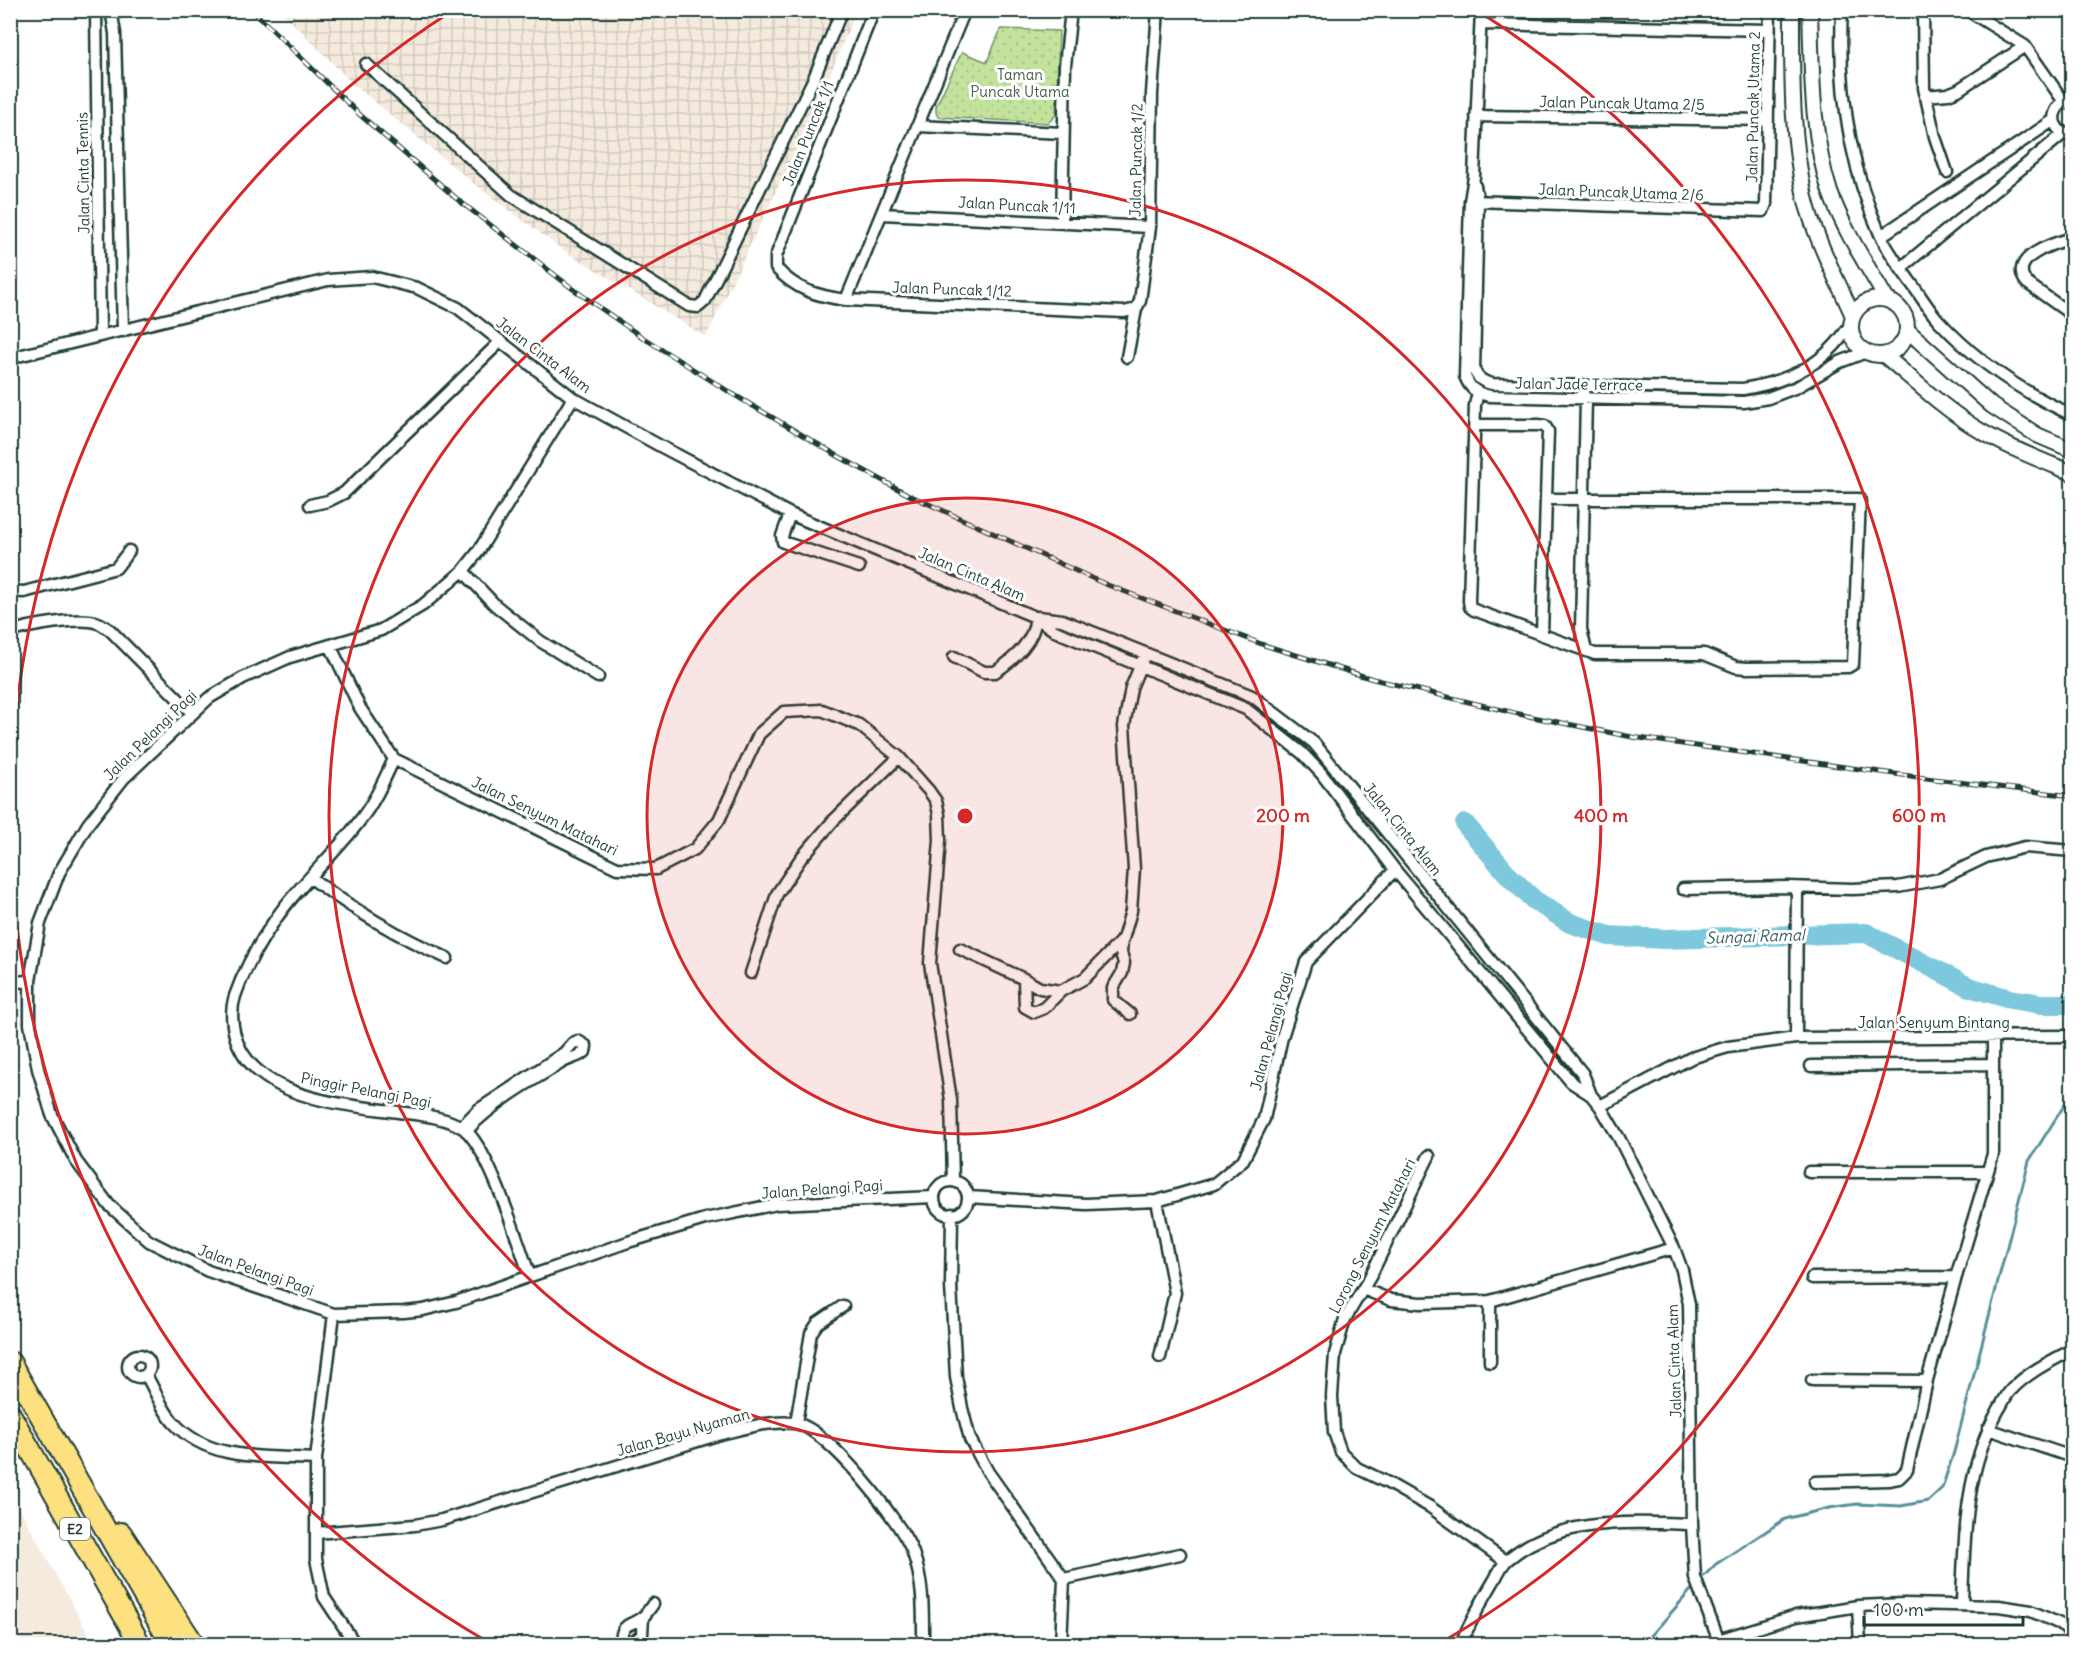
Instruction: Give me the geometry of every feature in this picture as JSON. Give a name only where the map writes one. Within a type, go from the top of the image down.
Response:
[{"type":"highway","name":"E2","points":[[10,1362],[171,1644]]},
{"type":"highway","points":[[29,1396],[194,1644]]},
{"type":"highway","name":"E2","points":[[10,1414],[140,1644]]},
{"type":"street","name":"Jalan Cinta Tennis","points":[[96,10],[100,336]]},
{"type":"street","points":[[111,10],[115,33],[123,330]]},
{"type":"street","points":[[366,64],[511,195],[688,306],[698,307],[705,301],[782,145],[814,78],[842,10]]},
{"type":"street","name":"Jalan Puncak 1/1","points":[[776,268],[776,256],[874,10]]},
{"type":"street","points":[[846,300],[965,10]]},
{"type":"street","points":[[1062,223],[1065,66],[1071,10]]},
{"type":"street","name":"Jalan Puncak 1/2","points":[[1127,357],[1136,309],[1140,301],[1150,227],[1152,93],[1158,10]]},
{"type":"street","points":[[1481,10],[1465,376],[1469,387],[1478,393],[1474,425],[1470,607],[1482,614],[1586,651],[1604,655],[1704,654],[1736,667],[1747,668],[1848,668],[1853,664],[1860,499],[1546,499]]},
{"type":"street","name":"Jalan Puncak Utama 2","points":[[1766,204],[1770,10]]},
{"type":"street","points":[[1792,10],[1794,104],[1799,168],[1820,242],[1852,320],[1854,340],[1866,352],[1884,355],[1900,346],[1907,330],[1903,312],[1887,300],[1870,300],[1863,304],[1852,320]]},
{"type":"street","points":[[1810,10],[1815,114],[1830,191],[1847,231],[1887,300]]},
{"type":"street","points":[[1842,10],[1843,92],[1854,155],[1866,199],[1881,236],[1938,320],[1976,357],[2043,402],[2073,415]]},
{"type":"street","points":[[1923,10],[1925,96],[1947,172]]},
{"type":"street","points":[[1901,268],[2068,134],[2058,130],[2054,120],[2056,109],[2068,102],[2025,46],[1967,10]]},
{"type":"street","points":[[1480,24],[1769,30]]},
{"type":"street","points":[[96,33],[115,33]]},
{"type":"street","points":[[1925,96],[1948,94],[1958,90],[2025,46]]},
{"type":"street","name":"Jalan Puncak Utama 2/5","points":[[1476,116],[1768,120]]},
{"type":"street","points":[[1881,236],[2054,120]]},
{"type":"street","points":[[918,126],[1063,134]]},
{"type":"street","name":"Jalan Jade Terrace","points":[[1474,201],[1474,370],[1477,377],[1492,384],[1743,389],[1765,385],[1815,363],[1832,349],[1852,320]]},
{"type":"street","name":"Jalan Puncak Utama 2/6","points":[[1474,201],[1758,212],[1763,211],[1766,204]]},
{"type":"street","name":"Jalan Puncak 1/11","points":[[882,214],[1150,227]]},
{"type":"street","points":[[2073,238],[2054,243],[2029,258],[2022,264],[2020,270],[2027,283],[2073,315]]},
{"type":"street","name":"Jalan Puncak 1/12","points":[[776,268],[785,278],[818,296],[846,300],[1125,312],[1136,309]]},
{"type":"street","name":"Jalan Cinta Alam","points":[[10,358],[328,280],[372,277],[417,288],[458,308],[573,398],[790,514],[1035,617],[1055,631],[1232,702],[1259,718],[1312,762],[1395,870],[1571,1082],[1591,1095],[1600,1106],[1674,1248],[1682,1270],[1689,1304],[1692,1524],[1695,1578],[1719,1642]]},
{"type":"street","points":[[1907,330],[1992,406],[2037,435],[2073,450]]},
{"type":"street","points":[[310,505],[344,494],[500,342]]},
{"type":"street","name":"Jalan Jade Terrace","points":[[1478,393],[1490,396],[1744,402],[1768,398],[1797,387],[1840,362],[1866,352]]},
{"type":"street","points":[[1884,355],[1935,399],[1979,430],[2026,454],[2073,473]]},
{"type":"street","points":[[1573,386],[1583,393],[1586,399],[1581,629],[1586,651]]},
{"type":"street","points":[[1586,399],[1604,386]]},
{"type":"street","name":"Jalan Pelangi Pagi","points":[[573,398],[484,542],[463,571],[423,605],[381,630],[290,657],[243,678],[209,698],[124,778],[88,824],[59,873],[40,923],[30,981],[30,1024],[38,1069],[52,1115],[76,1161],[109,1205],[149,1241],[208,1271],[334,1314],[423,1310],[456,1302],[639,1239],[705,1219],[777,1204],[934,1197]]},
{"type":"street","points":[[1474,425],[1545,426],[1548,431],[1542,634]]},
{"type":"street","points":[[790,514],[782,536],[783,542],[859,567]]},
{"type":"street","points":[[10,591],[24,591],[116,568],[129,551]]},
{"type":"street","points":[[463,571],[495,605],[540,641],[598,677]]},
{"type":"street","points":[[954,657],[984,672],[995,672],[1007,663],[1030,638],[1035,625],[1035,617]]},
{"type":"street","name":"Jalan Cinta Alam","points":[[1035,617],[1062,620],[1252,696],[1314,743],[1583,1074],[1591,1095]]},
{"type":"street","points":[[10,632],[24,627],[82,621],[97,622],[110,630],[192,713]]},
{"type":"street","points":[[330,645],[360,708],[394,759]]},
{"type":"street","points":[[1130,1014],[1113,1000],[1113,988],[1122,973],[1124,963],[1121,953],[1131,910],[1134,869],[1128,813],[1124,726],[1131,688],[1146,652]]},
{"type":"street","name":"Jalan Senyum Matahari","points":[[394,759],[617,868],[656,868],[695,849],[719,820],[759,734],[784,712],[822,710],[859,725],[899,757],[929,791],[936,801],[939,814],[940,840],[930,963],[951,1100],[953,1181]]},
{"type":"street","points":[[751,973],[777,894],[801,858],[832,821],[899,757]]},
{"type":"street","name":"Pinggir Pelangi Pagi","points":[[394,759],[362,819],[274,922],[249,964],[234,998],[232,1031],[244,1059],[270,1081],[303,1096],[421,1115],[464,1129]]},
{"type":"street","points":[[1683,889],[1797,891],[1898,887],[1940,879],[1986,857],[2025,847],[2073,851]]},
{"type":"street","name":"Jalan Pelangi Pagi","points":[[968,1197],[1086,1204],[1157,1201],[1214,1184],[1243,1160],[1264,1119],[1282,1037],[1306,962],[1395,870]]},
{"type":"street","points":[[311,878],[357,912],[408,941],[447,958]]},
{"type":"street","points":[[1796,1038],[1797,891]]},
{"type":"street","points":[[1024,979],[1025,1007],[1034,1012],[1044,1008],[1061,991],[1085,978],[1123,939]]},
{"type":"street","points":[[960,949],[1040,988],[1061,991]]},
{"type":"street","points":[[10,982],[30,981]]},
{"type":"street","name":"Jalan Senyum Bintang","points":[[1600,1106],[1691,1058],[1728,1047],[1796,1038],[2073,1036]]},
{"type":"street","points":[[1815,1482],[1888,1480],[1899,1478],[1906,1470],[1927,1380],[1993,1154],[1993,1037]]},
{"type":"street","points":[[578,1041],[586,1046],[585,1052],[580,1056],[568,1059],[519,1089],[464,1129],[478,1110],[564,1053],[573,1043],[578,1041]]},
{"type":"street","points":[[1811,1066],[1994,1064]]},
{"type":"street","points":[[464,1129],[476,1142],[489,1165],[530,1276]]},
{"type":"street","name":"Lorong Senyum Matahari","points":[[1429,1156],[1363,1289],[1345,1319],[1335,1354],[1332,1396],[1334,1432],[1341,1452],[1357,1468],[1430,1507],[1505,1561]]},
{"type":"street","points":[[1809,1172],[1988,1172]]},
{"type":"street","points":[[953,1181],[965,1188],[968,1197],[965,1207],[952,1214],[941,1212],[934,1202],[934,1197],[935,1191],[942,1183],[953,1181]]},
{"type":"street","points":[[1157,1201],[1175,1293],[1160,1357]]},
{"type":"street","points":[[952,1214],[951,1286],[956,1377],[970,1439],[988,1472],[1064,1579],[1060,1644]]},
{"type":"street","points":[[1363,1289],[1391,1300],[1420,1303],[1490,1301],[1674,1248]]},
{"type":"street","points":[[1812,1278],[1956,1277]]},
{"type":"street","points":[[1490,1301],[1490,1362]]},
{"type":"street","points":[[843,1306],[818,1323],[811,1333],[796,1423],[825,1440],[859,1474],[890,1513],[913,1551],[922,1582],[923,1644]]},
{"type":"street","points":[[334,1314],[316,1459],[316,1559],[324,1597],[355,1644]]},
{"type":"street","points":[[1962,1604],[1964,1534],[1976,1463],[1988,1429],[2010,1390],[2044,1365],[2073,1350]]},
{"type":"street","points":[[146,1375],[172,1421],[186,1435],[203,1446],[238,1455],[316,1459]]},
{"type":"street","points":[[1812,1380],[1927,1380]]},
{"type":"street","name":"Jalan Bayu Nyaman","points":[[316,1533],[415,1525],[442,1520],[717,1435],[756,1425],[796,1423]]},
{"type":"street","points":[[1988,1429],[2073,1457]]},
{"type":"street","points":[[1461,1644],[1468,1625],[1505,1561],[1529,1546],[1566,1529],[1624,1522],[1692,1524]]},
{"type":"street","points":[[1064,1579],[1180,1554]]},
{"type":"street","points":[[621,1644],[622,1634],[626,1627],[643,1617],[653,1604]]},
{"type":"street","points":[[1719,1642],[1796,1616],[1858,1606],[1962,1604],[1999,1606],[2031,1611],[2060,1624],[2073,1634]]},
{"type":"street","points":[[1858,1606],[1860,1644]]},
{"type":"street","points":[[631,1644],[642,1635],[643,1617]]},
{"type":"shaded area","points":[[281,11],[856,11],[818,104],[706,337],[560,248],[472,182],[352,83]]},
{"type":"shaded area","points":[[11,1493],[94,1644],[11,1644]]},
{"type":"green space","name":"Taman Puncak Utama","points":[[1001,29],[1059,31],[1056,115],[1048,123],[938,117],[936,106],[962,52],[987,62]]},
{"type":"waterway","name":"Sungai Ramal","points":[[1465,824],[1510,877],[1534,900],[1570,923],[1609,936],[1665,939],[1866,933],[1969,987],[2010,999],[2041,1004],[2072,1004]]},
{"type":"waterway","points":[[1704,1576],[1716,1564],[1785,1519],[1857,1504],[1901,1506],[1928,1501],[1942,1488],[1954,1452],[2029,1161],[2072,1093]]},
{"type":"waterway","points":[[1617,1644],[1649,1638],[1691,1590]]},
{"type":"railway","points":[[252,10],[359,114],[457,199],[573,289],[642,337],[731,393],[909,495],[1105,584],[1264,645],[1373,679],[1523,715],[1632,737],[2072,796]]}]
